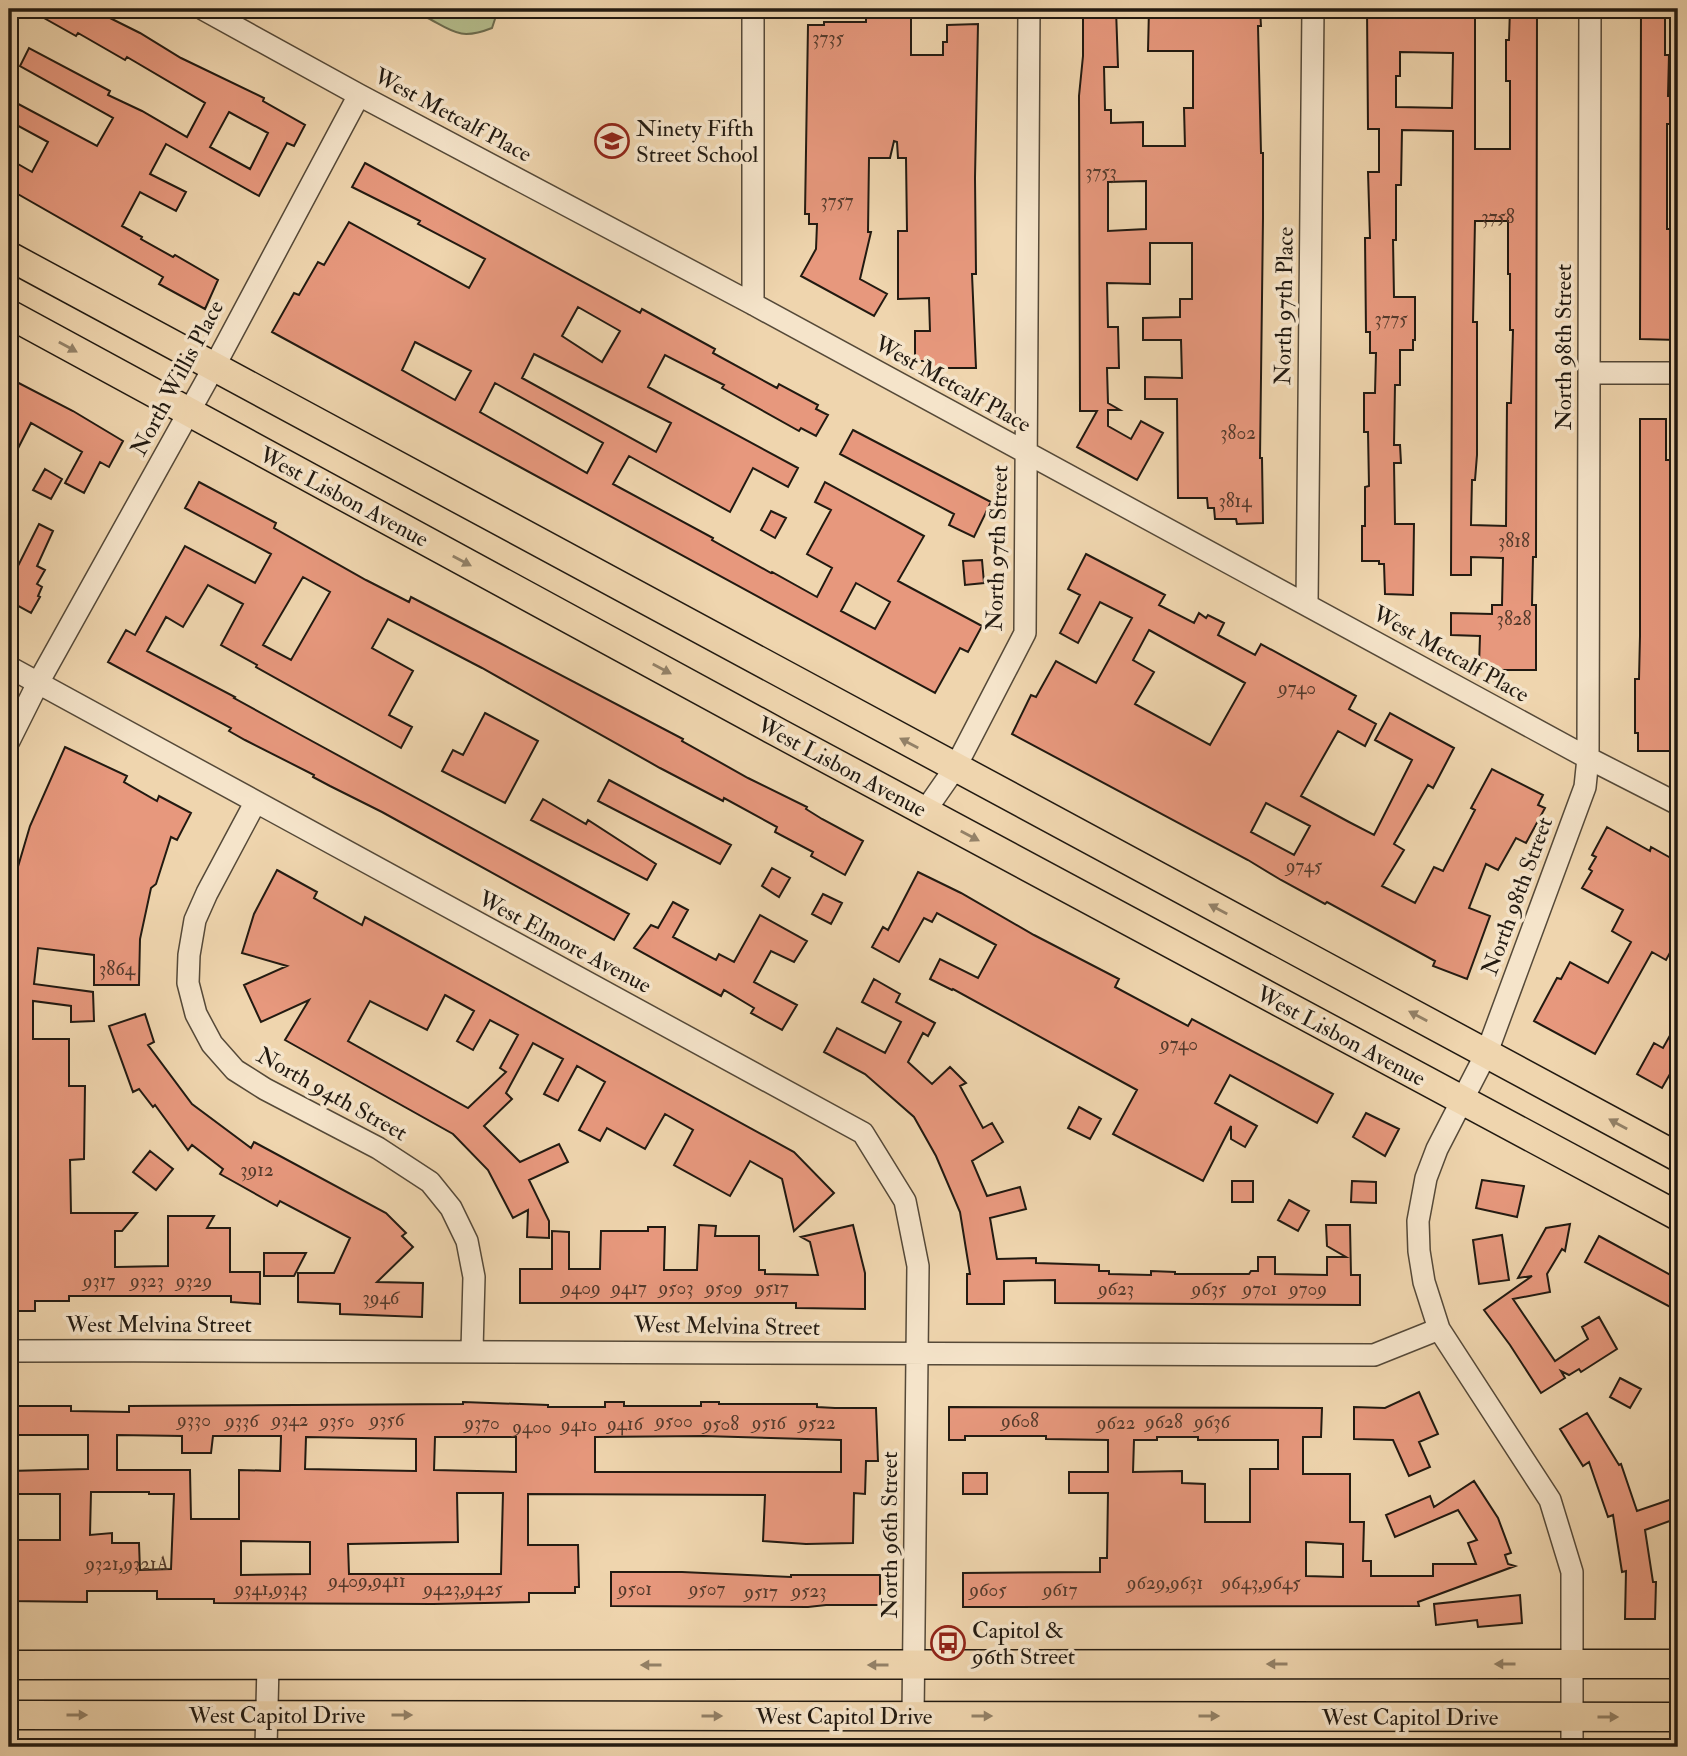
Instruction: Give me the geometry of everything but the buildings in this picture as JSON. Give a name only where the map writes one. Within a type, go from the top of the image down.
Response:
[{"type":"main road","points":[[9,256],[1678,1157]]},
{"type":"main road","name":"West Lisbon Avenue","points":[[9,314],[1678,1216]]},
{"type":"main road","points":[[9,1665],[1678,1664]]},
{"type":"main road","name":"West Capitol Drive","points":[[9,1714],[1678,1717]]},
{"type":"street","name":"West Metcalf Place","points":[[203,9],[753,304],[1588,758],[1678,804]]},
{"type":"street","points":[[752,9],[753,304]]},
{"type":"street","name":"North 97th Street","points":[[925,811],[955,768],[1025,633],[1029,9]]},
{"type":"street","name":"North 97th Place","points":[[1307,604],[1313,9]]},
{"type":"street","name":"North 98th Street","points":[[1572,1747],[1572,1572],[1550,1500],[1439,1329],[1424,1282],[1418,1221],[1426,1178],[1437,1149],[1487,1052],[1586,787],[1590,9]]},
{"type":"street","name":"North Willis Place","points":[[9,741],[38,683],[189,413],[359,95]]},
{"type":"street","points":[[1590,373],[1678,373]]},
{"type":"street","name":"West Elmore Avenue","points":[[9,667],[863,1133],[905,1201],[918,1266],[916,1354]]},
{"type":"street","name":"North 94th Street","points":[[255,803],[195,920],[188,983],[196,1014],[212,1044],[234,1070],[378,1148],[430,1182],[450,1208],[467,1241],[474,1277],[472,1350]]},
{"type":"street","name":"West Melvina Street","points":[[9,1351],[472,1350],[1374,1355],[1439,1329]]},
{"type":"street","name":"North 96th Street","points":[[913,1716],[916,1354]]},
{"type":"street","points":[[266,1747],[268,1665]]},
{"type":"green space","points":[[427,9],[495,9],[496,16],[492,28],[464,34],[424,16]]},
{"type":"place","name":"Ninety Fifth Street School","points":[[612,141]]},
{"type":"place","name":"Capitol & 96th Street","points":[[948,1643]]}]
